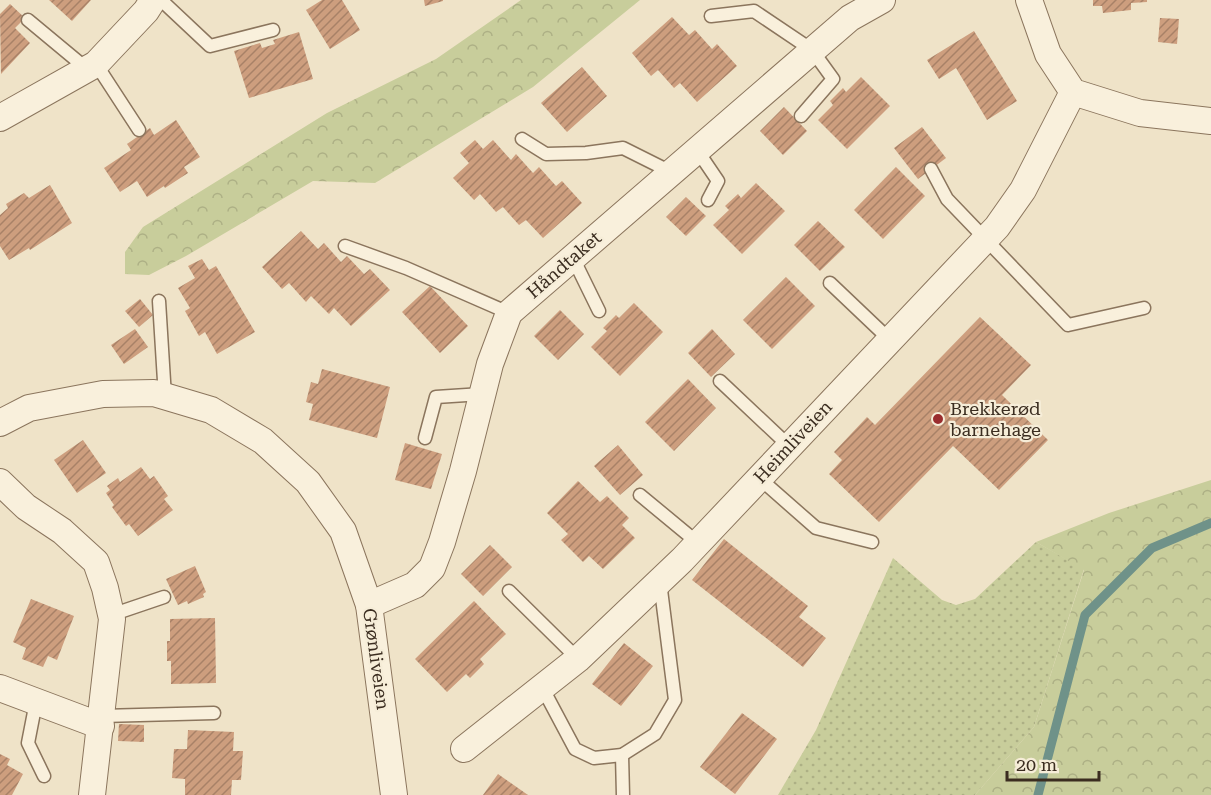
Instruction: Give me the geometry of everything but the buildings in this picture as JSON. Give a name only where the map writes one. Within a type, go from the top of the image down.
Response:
[{"type":"street","points":[[0,118],[92,66],[146,11],[153,0]]},
{"type":"street","name":"Håndtaket","points":[[369,605],[415,585],[432,568],[457,491],[490,364],[509,313],[850,18],[882,0]]},
{"type":"street","points":[[1029,0],[1048,54],[1073,92],[1140,113],[1211,121]]},
{"type":"street","name":"Heimliveien","points":[[464,748],[578,659],[660,581],[985,240],[1023,190],[1073,92]]},
{"type":"street","name":"Grønliveien","points":[[0,423],[29,408],[103,394],[154,393],[211,410],[263,441],[308,482],[343,531],[369,605],[394,795]]},
{"type":"street","points":[[0,482],[26,507],[62,531],[96,562],[105,588],[111,615],[92,795]]},
{"type":"street","points":[[0,688],[36,702],[101,721]]},
{"type":"lane","points":[[161,0],[210,46],[273,30]]},
{"type":"lane","points":[[711,16],[754,11],[812,50],[833,79],[801,116]]},
{"type":"lane","points":[[28,20],[92,66],[139,130]]},
{"type":"lane","points":[[522,139],[546,154],[586,153],[623,148],[671,172]]},
{"type":"lane","points":[[697,150],[718,181],[708,200]]},
{"type":"lane","points":[[931,169],[946,199],[1068,325],[1144,308]]},
{"type":"lane","points":[[345,246],[406,268],[509,313]]},
{"type":"lane","points":[[573,258],[599,311]]},
{"type":"lane","points":[[830,283],[890,340]]},
{"type":"lane","points":[[159,301],[165,397]]},
{"type":"lane","points":[[720,381],[789,446]]},
{"type":"lane","points":[[425,438],[436,397],[482,394]]},
{"type":"lane","points":[[759,478],[816,528],[872,542]]},
{"type":"lane","points":[[640,495],[698,543]]},
{"type":"lane","points":[[542,687],[575,749],[594,758],[622,755],[655,734],[675,700],[660,581]]},
{"type":"lane","points":[[508,591],[578,659]]},
{"type":"lane","points":[[111,615],[164,597]]},
{"type":"lane","points":[[36,702],[28,743],[44,776]]},
{"type":"lane","points":[[101,721],[214,713]]},
{"type":"lane","points":[[622,755],[623,795]]},
{"type":"green space","points":[[521,0],[640,0],[533,87],[375,183],[313,181],[186,256],[149,275],[125,274],[125,252],[143,227],[327,113],[436,59]]},
{"type":"green space","points":[[1211,480],[1211,795],[975,795],[1034,727],[1084,570],[1036,542],[1109,513]]},
{"type":"green space","points":[[1036,542],[1084,569],[1034,727],[975,795],[778,795],[816,730],[893,558],[942,600],[956,605],[975,599]]},
{"type":"waterway","points":[[1038,795],[1085,615],[1152,548],[1211,523]]},
{"type":"place","name":"Brekkerød barnehage","points":[[938,419]]}]
